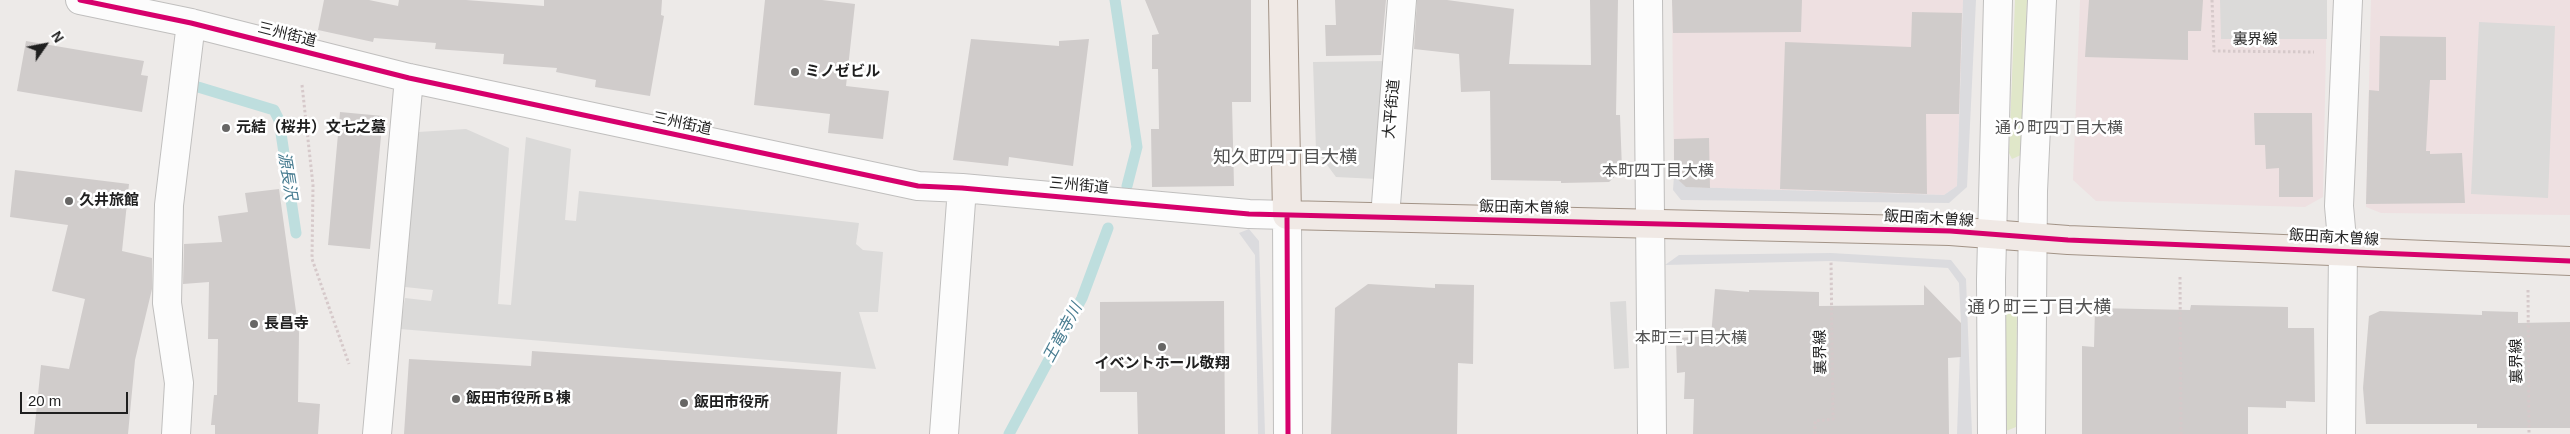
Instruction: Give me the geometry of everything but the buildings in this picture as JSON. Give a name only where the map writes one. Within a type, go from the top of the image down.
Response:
[{"type":"main road","points":[[1283,0],[1287,215]]},
{"type":"main road","name":"飯田南木曽線","points":[[1287,215],[1950,231],[1993,235],[2570,262]]},
{"type":"street","name":"三州街道","points":[[80,0],[124,4],[191,23],[409,78],[918,186],[962,188],[1249,214],[1287,215]]},
{"type":"street","name":"大平街道","points":[[1385,217],[1402,0]]},
{"type":"street","points":[[1648,0],[1652,434]]},
{"type":"street","points":[[1992,434],[1993,235],[1998,0]]},
{"type":"street","points":[[2030,434],[2034,237],[2033,191],[2042,0]]},
{"type":"street","points":[[2341,434],[2343,251],[2339,206],[2348,0]]},
{"type":"street","points":[[176,434],[179,383],[167,303],[169,205],[191,23]]},
{"type":"street","points":[[377,434],[409,78]]},
{"type":"street","points":[[944,434],[962,188]]},
{"type":"street","points":[[1287,215],[1288,434]]},
{"type":"path","points":[[302,84],[313,185],[312,259],[350,366]]},
{"type":"path","points":[[2179,274],[2181,434]]},
{"type":"shaded area","points":[[1672,0],[1963,0],[1957,186],[1944,195],[1686,187],[1674,176]]},
{"type":"shaded area","points":[[1963,0],[1976,0],[1967,187],[1949,203],[1681,200],[1673,190],[1674,176],[1687,187],[1944,195],[1957,186]]},
{"type":"shaded area","points":[[2080,0],[2327,0],[2323,197],[2305,207],[2096,201],[2073,180]]},
{"type":"shaded area","points":[[2220,0],[2327,0],[2327,39],[2221,39]]},
{"type":"shaded area","points":[[2371,0],[2570,0],[2570,215],[2381,213],[2366,207]]},
{"type":"shaded area","points":[[2479,22],[2555,26],[2548,198],[2471,194]]},
{"type":"shaded area","points":[[1387,61],[1377,179],[1336,177],[1316,150],[1313,62]]},
{"type":"shaded area","points":[[466,129],[509,148],[498,304],[511,305],[526,137],[571,149],[565,220],[576,221],[579,191],[859,223],[856,244],[863,250],[883,252],[878,312],[859,312],[876,369],[400,329],[405,298],[431,301],[433,290],[405,287],[418,132]]},
{"type":"shaded area","points":[[1249,229],[1259,241],[1265,434],[1258,434],[1255,255],[1239,233]]},
{"type":"shaded area","points":[[1831,253],[1951,260],[1966,279],[1972,434],[1957,434],[1961,323],[1959,283],[1948,268],[1831,261],[1665,265],[1679,255]]},
{"type":"shaded area","points":[[1626,301],[1629,368],[1614,369],[1610,302]]},
{"type":"green space","points":[[2015,0],[2027,0],[2021,155],[2012,159],[2009,153]]},
{"type":"green space","points":[[2011,299],[2017,306],[2016,427],[2006,431],[2002,427],[2003,304]]},
{"type":"waterway","name":"王竜寺川","points":[[1115,0],[1137,147],[1127,186]]},
{"type":"waterway","name":"源長沢","points":[[198,87],[274,110],[279,120],[296,233]]},
{"type":"waterway","name":"王竜寺川","points":[[1009,434],[1082,298],[1108,228]]},
{"type":"cycle path","points":[[80,0],[191,23],[409,78],[918,186],[962,188],[1249,214],[1950,231],[2068,240],[2570,261]]},
{"type":"cycle path","points":[[1287,215],[1288,434]]},
{"type":"place","name":"ミノゼビル","points":[[795,72]]},
{"type":"place","name":"元結（桜井）文七之墓","points":[[226,128]]},
{"type":"place","name":"久井旅館","points":[[69,201]]},
{"type":"place","name":"長昌寺","points":[[254,324]]},
{"type":"place","name":"イベントホール敬翔","points":[[1162,347]]},
{"type":"place","name":"飯田市役所Ｂ棟","points":[[456,399]]},
{"type":"place","name":"飯田市役所","points":[[684,403]]},
{"type":"district","name":"通り町四丁目大横","points":[[2059,129]]},
{"type":"district","name":"知久町四丁目大横","points":[[1285,158]]},
{"type":"district","name":"本町四丁目大横","points":[[1658,172]]},
{"type":"district","name":"通り町三丁目大横","points":[[2039,308]]},
{"type":"district","name":"本町三丁目大横","points":[[1691,339]]}]
